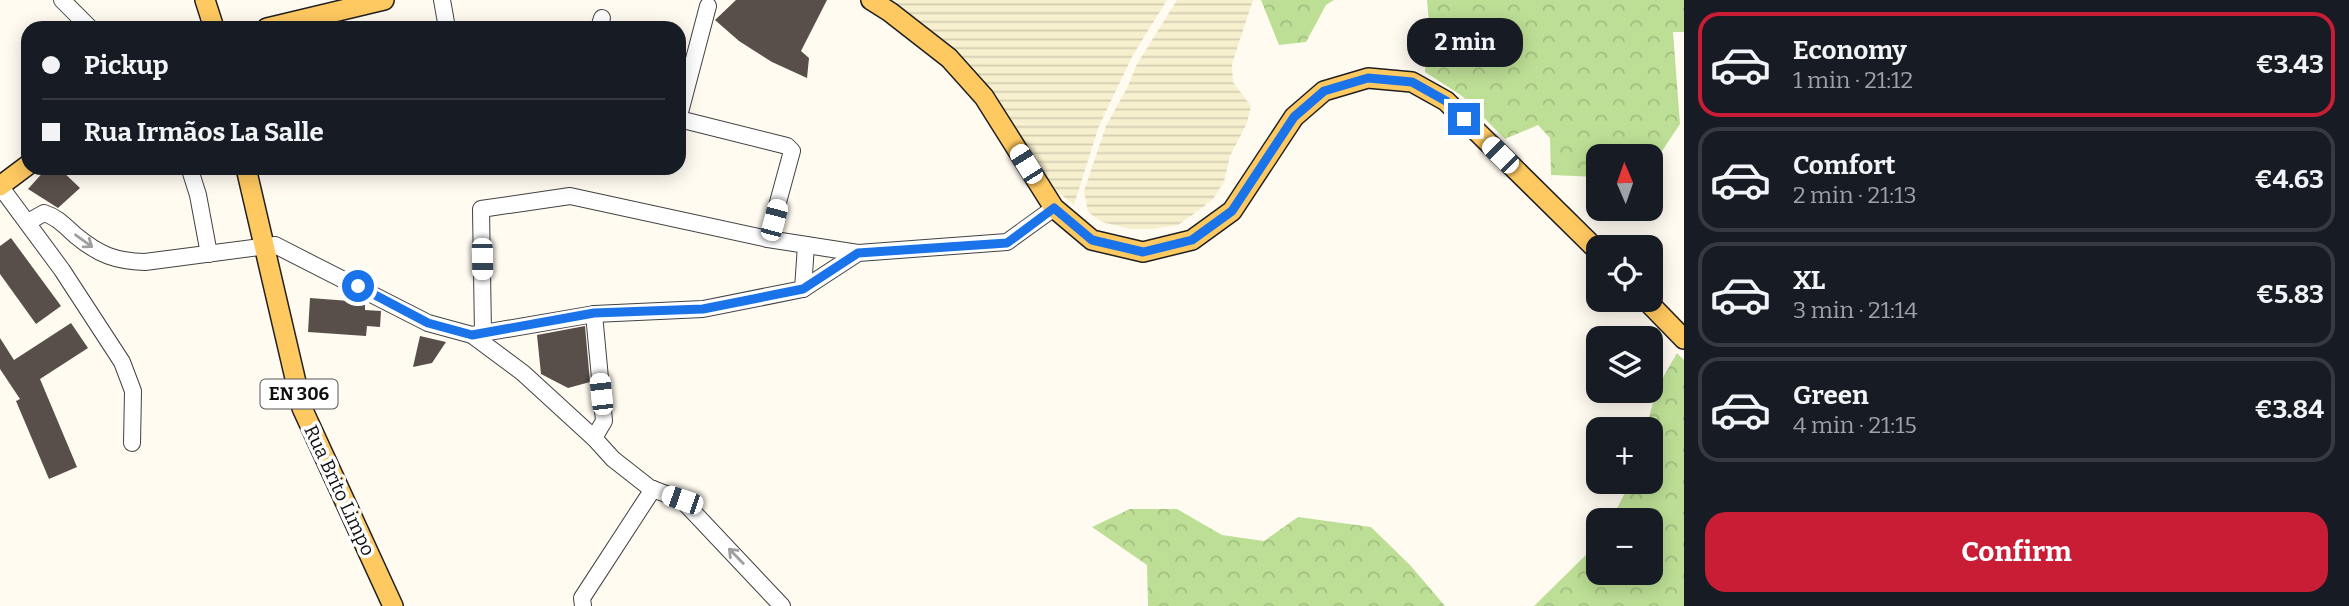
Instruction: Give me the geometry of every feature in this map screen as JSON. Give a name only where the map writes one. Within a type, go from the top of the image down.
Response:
[{"type":"main road","points":[[205,0],[212,21]]},
{"type":"main road","points":[[296,21],[384,0]]},
{"type":"main road","points":[[871,0],[949,58],[984,97],[1054,208],[1092,240],[1143,252],[1192,240],[1232,211],[1294,117],[1324,91],[1368,78],[1412,82],[1446,101],[1586,239]]},
{"type":"main road","points":[[0,186],[21,170]]},
{"type":"main road","name":"Rua Brito Limpo","points":[[248,175],[302,408],[393,606]]},
{"type":"main road","points":[[1658,312],[1684,339]]},
{"type":"street","points":[[62,0],[83,21]]},
{"type":"street","points":[[442,0],[446,21]]},
{"type":"street","points":[[686,91],[708,6]]},
{"type":"street","points":[[686,120],[787,146],[792,151],[768,239]]},
{"type":"street","points":[[192,175],[209,254]]},
{"type":"street","points":[[0,186],[28,222],[122,362],[133,391],[132,443]]},
{"type":"street","points":[[477,334],[481,209],[570,196],[768,239],[858,253],[1007,243],[1054,208]]},
{"type":"street","points":[[28,222],[44,213],[53,216],[106,257],[126,261],[145,262],[275,245],[428,323],[477,334],[594,313],[703,309],[803,289],[858,253]]},
{"type":"street","points":[[803,289],[806,245]]},
{"type":"street","points":[[594,313],[604,421],[594,438]]},
{"type":"street","points":[[477,334],[594,438],[613,459],[653,489],[682,500],[782,606]]},
{"type":"street","points":[[583,606],[582,598],[653,489]]},
{"type":"shaded area","points":[[882,0],[1167,0],[1133,55],[1099,126],[1074,205],[1053,188],[1032,160],[997,96],[938,37]]},
{"type":"shaded area","points":[[1177,0],[1253,0],[1232,64],[1233,82],[1251,106],[1247,123],[1230,156],[1224,182],[1213,199],[1178,225],[1130,229],[1102,222],[1088,212],[1084,191],[1106,126],[1137,64]]},
{"type":"green space","points":[[1261,0],[1334,0],[1326,5],[1306,42],[1279,45]]},
{"type":"green space","points":[[1427,0],[1684,0],[1684,32],[1673,32],[1680,124],[1663,150],[1663,144],[1586,144],[1586,176],[1551,175],[1550,138],[1538,125],[1505,139],[1462,96],[1425,72],[1429,22]]},
{"type":"green space","points":[[1677,353],[1684,360],[1684,606],[1534,606],[1586,555],[1586,585],[1663,585],[1663,508],[1617,508],[1624,494],[1663,494],[1663,417],[1649,417],[1653,403],[1663,403],[1663,378]]},
{"type":"green space","points":[[1130,509],[1177,509],[1222,535],[1264,541],[1298,517],[1371,527],[1410,565],[1445,606],[1148,606],[1147,565],[1092,527]]},
{"type":"building","points":[[736,0],[827,0],[801,51],[809,58],[807,78],[772,62],[739,41],[715,20]]},
{"type":"building","points":[[41,175],[66,175],[80,188],[58,208],[28,189]]},
{"type":"building","points":[[11,238],[61,306],[36,324],[0,274],[0,246]]},
{"type":"building","points":[[310,298],[363,302],[365,310],[381,311],[380,327],[367,326],[366,336],[308,332]]},
{"type":"building","points":[[71,323],[88,348],[40,379],[77,467],[49,479],[16,401],[20,399],[0,369],[0,338],[14,360]]},
{"type":"building","points":[[585,326],[590,382],[568,388],[541,374],[537,335]]},
{"type":"building","points":[[420,336],[446,342],[432,363],[413,367]]},
{"type":"route","points":[[358,286],[428,323],[472,335],[594,313],[703,309],[803,289],[858,253],[1007,243],[1054,208],[1092,240],[1143,252],[1192,240],[1232,211],[1294,117],[1324,91],[1368,78],[1412,82],[1446,101],[1464,119]]}]
